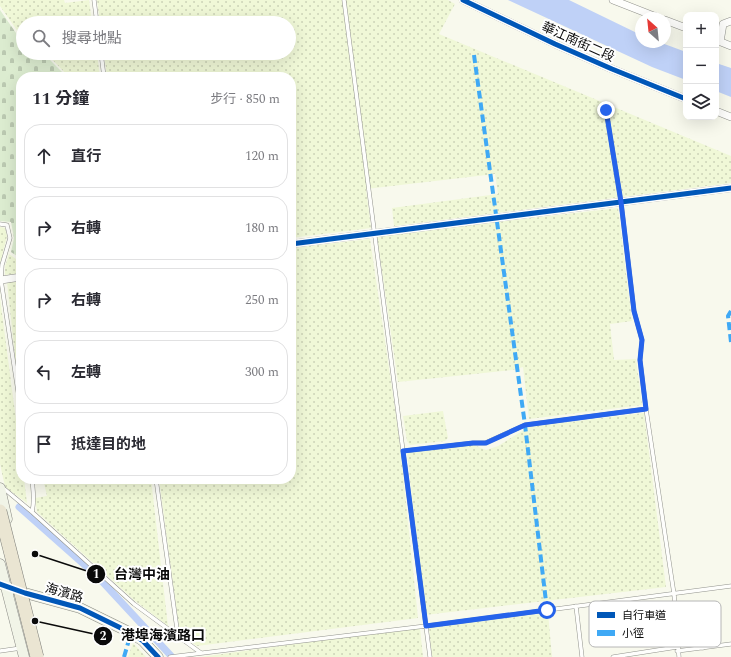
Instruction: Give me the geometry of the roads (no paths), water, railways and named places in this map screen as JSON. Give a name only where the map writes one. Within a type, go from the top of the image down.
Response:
[{"type":"highway","points":[[0,511],[38,657]]},
{"type":"highway","points":[[0,543],[25,654]]},
{"type":"street","name":"華江南街二段","points":[[463,0],[562,47],[683,98]]},
{"type":"street","points":[[613,0],[644,12]]},
{"type":"street","points":[[719,38],[723,24],[731,21]]},
{"type":"street","points":[[671,22],[683,27]]},
{"type":"street","points":[[719,41],[731,46]]},
{"type":"street","points":[[719,112],[731,117]]},
{"type":"street","points":[[296,243],[731,188]]},
{"type":"street","points":[[0,280],[16,278]]},
{"type":"street","points":[[0,487],[42,657]]},
{"type":"street","points":[[0,564],[3,585],[25,654]]},
{"type":"street","name":"海濱路","points":[[3,585],[25,593],[80,608],[137,637],[158,657]]},
{"type":"lane","points":[[94,0],[96,16]]},
{"type":"lane","points":[[344,0],[373,234],[430,657]]},
{"type":"lane","points":[[102,60],[103,72]]},
{"type":"lane","points":[[606,110],[621,202],[634,311],[642,340],[640,360],[646,409],[674,601]]},
{"type":"lane","points":[[0,224],[8,225],[10,238],[2,265],[0,280],[16,380]]},
{"type":"lane","points":[[403,451],[473,443],[486,443],[525,425],[646,409]]},
{"type":"lane","points":[[32,512],[34,505],[33,484]]},
{"type":"lane","points":[[157,484],[178,636]]},
{"type":"lane","points":[[0,487],[32,512],[134,604],[200,654]]},
{"type":"lane","points":[[617,601],[731,586]]},
{"type":"lane","points":[[170,657],[589,604]]},
{"type":"lane","points":[[576,606],[582,657]]},
{"type":"lane","points":[[721,645],[731,644]]},
{"type":"lane","points":[[613,657],[677,649],[710,647]]},
{"type":"lane","points":[[677,649],[679,657]]},
{"type":"lane","points":[[0,651],[25,654]]},
{"type":"water","points":[[508,0],[569,0],[635,32],[635,48],[671,48],[671,46],[683,51],[683,79],[652,67]]},
{"type":"water","points":[[719,64],[731,68],[731,97],[719,92]]},
{"type":"waterway","points":[[19,507],[98,577],[172,657]]},
{"type":"place","name":"台灣中油","points":[[35,554]]},
{"type":"place","name":"港埠海濱路口","points":[[35,621]]}]
